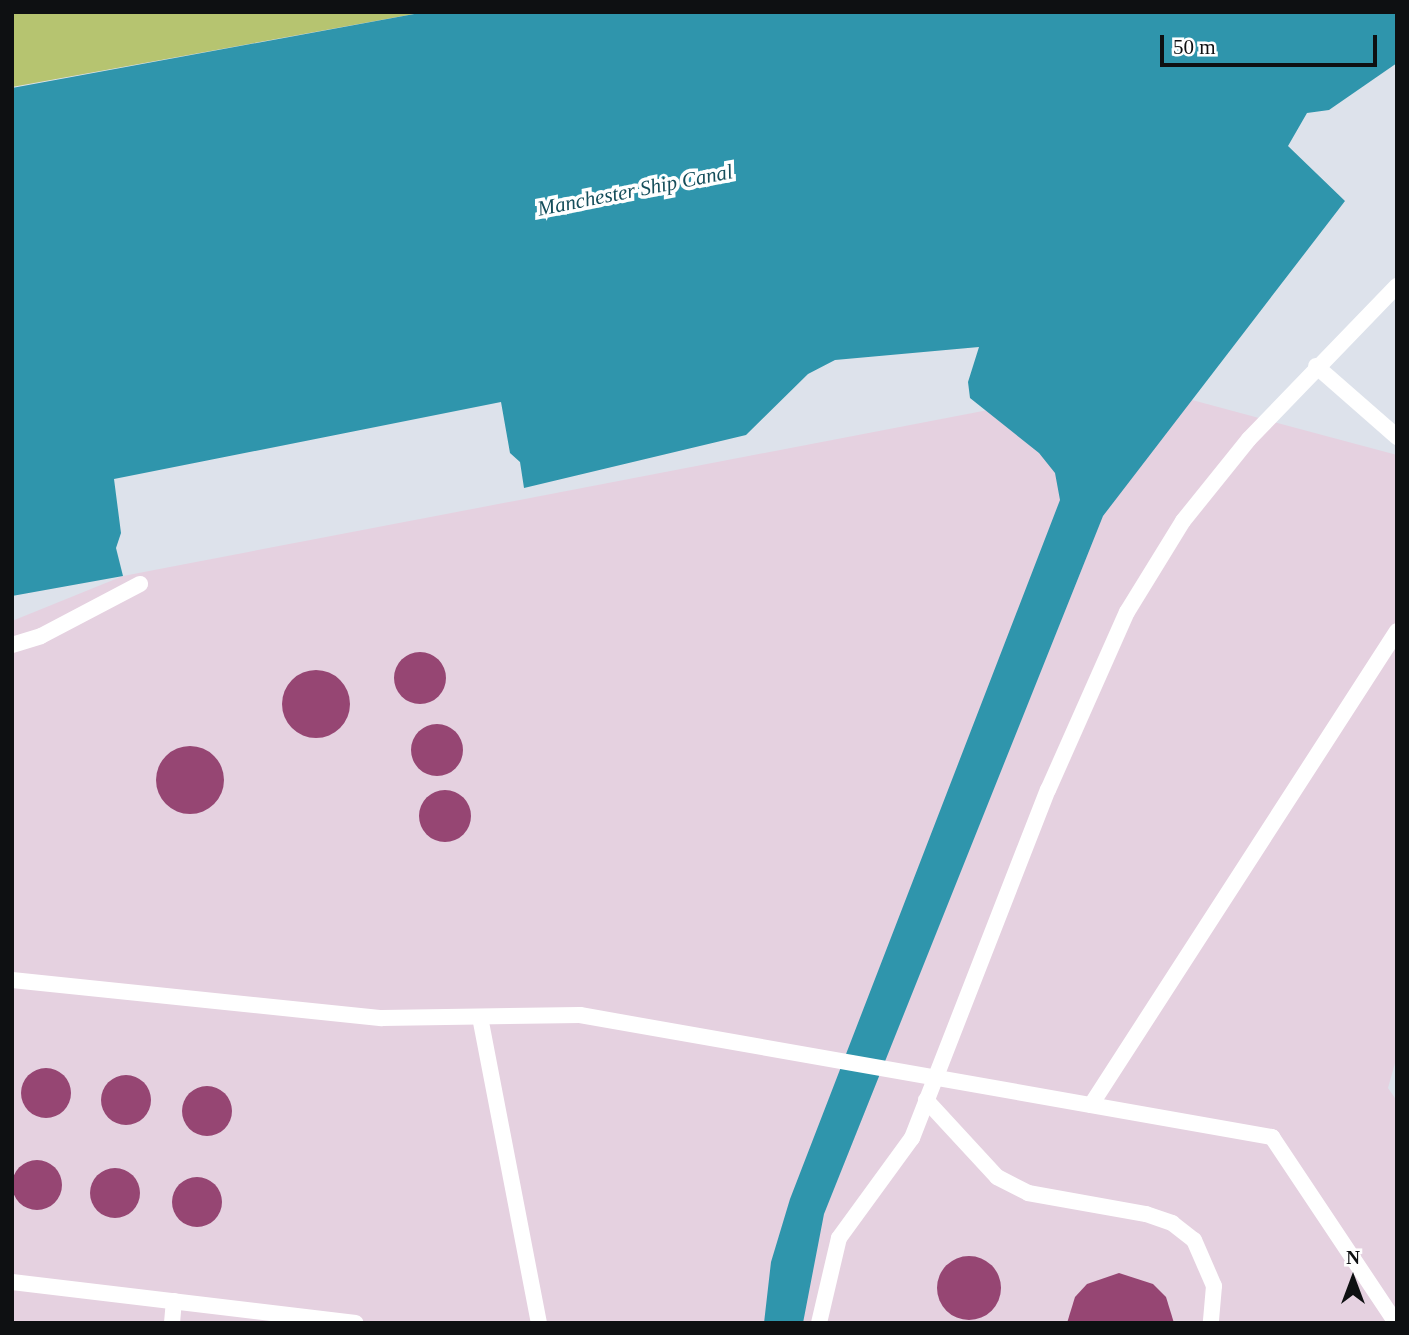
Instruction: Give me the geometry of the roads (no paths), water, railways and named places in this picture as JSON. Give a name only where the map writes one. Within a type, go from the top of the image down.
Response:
[{"type":"lane","points":[[819,1323],[839,1238],[858,1204],[897,1162],[926,1100],[931,1076],[1048,790],[1127,612],[1183,521],[1316,366],[1397,286]]},
{"type":"lane","points":[[1316,366],[1397,438]]},
{"type":"lane","points":[[12,645],[41,636],[140,584]]},
{"type":"lane","points":[[1091,1105],[1397,631]]},
{"type":"lane","points":[[12,980],[382,1018],[580,1015],[1272,1137],[1396,1323]]},
{"type":"lane","points":[[480,1017],[539,1323]]},
{"type":"lane","points":[[926,1100],[997,1177],[1028,1193],[1146,1214],[1172,1223],[1194,1240],[1214,1286],[1211,1323]]},
{"type":"lane","points":[[12,1282],[356,1323]]},
{"type":"lane","points":[[172,1323],[174,1301]]},
{"type":"water","name":"Manchester Ship Canal","points":[[425,12],[1397,12],[1397,63],[1329,110],[1307,113],[1288,146],[1345,201],[1103,516],[824,1214],[803,1323],[764,1323],[771,1262],[790,1199],[1060,500],[1055,473],[1039,453],[970,398],[968,382],[979,347],[835,360],[808,374],[746,435],[524,488],[520,462],[510,453],[501,402],[114,479],[121,533],[116,548],[123,576],[12,596],[12,88]]}]
